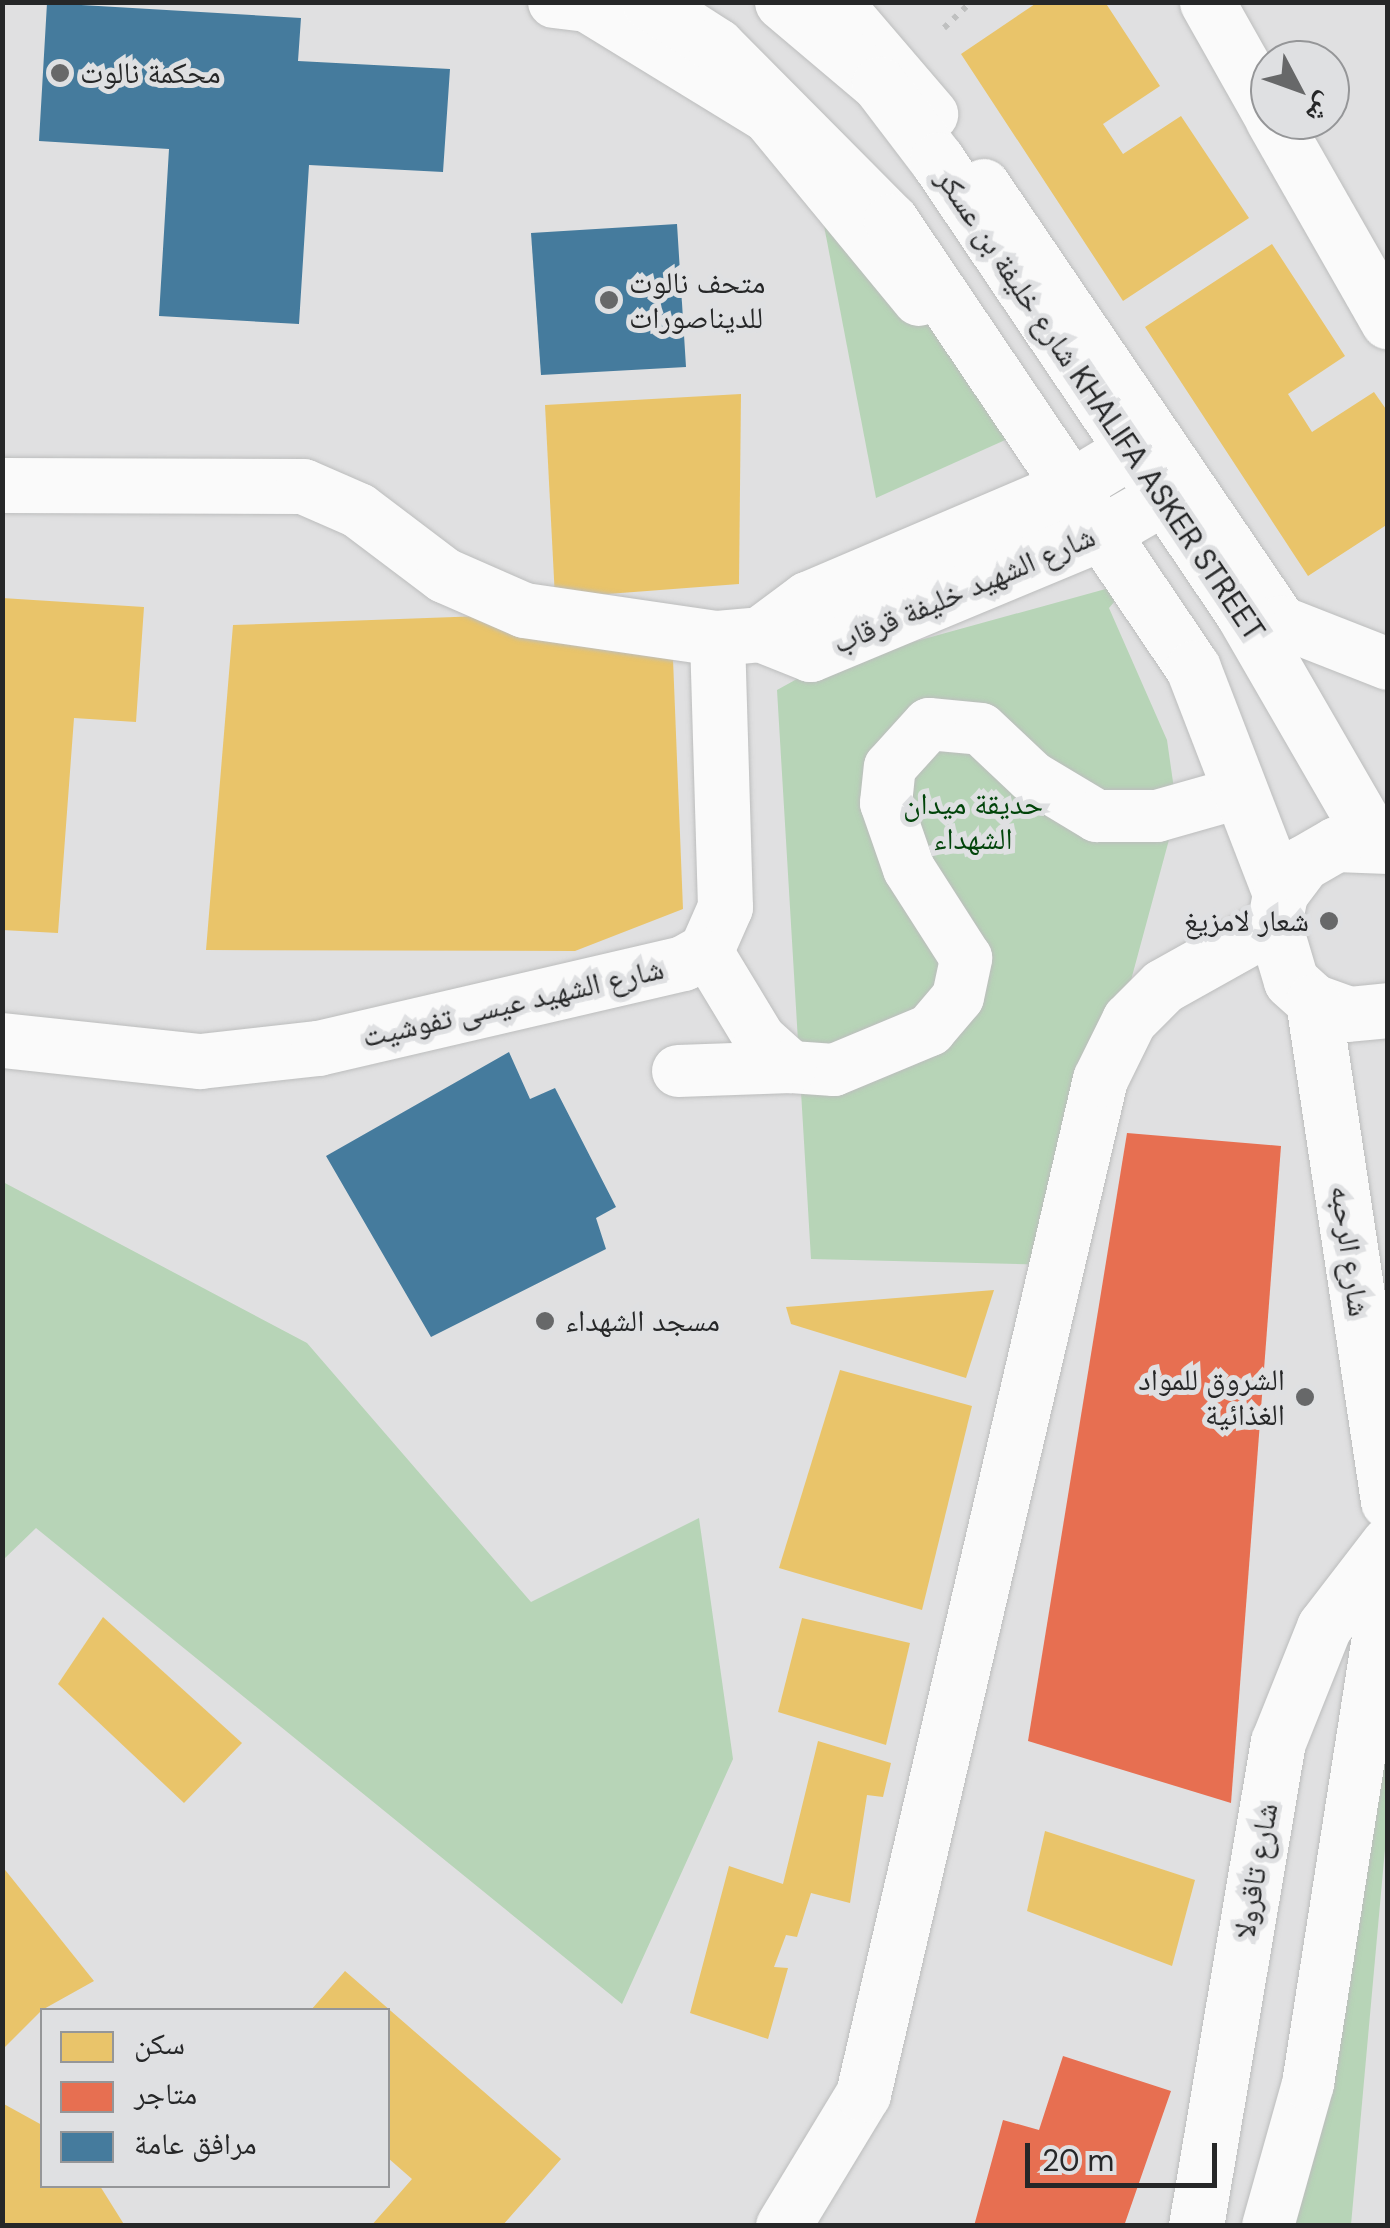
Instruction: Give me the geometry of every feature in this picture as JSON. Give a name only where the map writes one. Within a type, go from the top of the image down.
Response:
[{"type":"main road","points":[[649,2],[716,45],[891,221],[1096,535],[1193,668],[1240,792],[1277,909],[1291,980],[1313,1001],[1348,1014],[1388,1010]]},
{"type":"main road","name":"شارع خليفة بن عسكر KHALIFA ASKER STREET","points":[[782,2],[880,84],[1134,448],[1381,844]]},
{"type":"main road","points":[[1207,2],[1250,78]]},
{"type":"main road","points":[[1285,140],[1388,322]]},
{"type":"main road","name":"شارع الشهيد خليفة قرقاب","points":[[738,636],[807,600],[1065,489],[1134,448]]},
{"type":"main road","name":"شارع الشهيد خليفة قرقاب","points":[[2,485],[303,486],[358,510],[444,576],[524,610],[738,636],[810,654],[1096,535],[1164,497]]},
{"type":"main road","points":[[706,950],[724,907],[738,636]]},
{"type":"main road","points":[[783,2226],[863,2094],[1100,1079],[1129,1020],[1163,986],[1277,909],[1303,863],[1336,844],[1381,844]]},
{"type":"main road","name":"شارع الشهيد عيسى تفوشيت","points":[[2,1040],[200,1061],[318,1048],[668,967],[706,950]]},
{"type":"main road","name":"شارع الرحبه","points":[[1313,1001],[1388,1501]]},
{"type":"main road","name":"شارع تاقرولا","points":[[1196,2226],[1278,1742],[1324,1627],[1388,1544]]},
{"type":"street","points":[[554,2],[587,6],[768,117],[954,342],[1065,489]]},
{"type":"street","points":[[836,2],[896,64],[1060,290],[1281,622],[1388,664]]},
{"type":"street","points":[[678,1071],[791,1067],[834,1070],[910,1041],[947,1013],[966,980],[960,937],[909,868],[886,803],[890,768],[929,724],[981,729],[1032,777],[1097,816],[1157,816],[1240,792]]},
{"type":"street","points":[[706,950],[760,1039],[791,1067]]},
{"type":"street","points":[[1268,2226],[1305,2101],[1388,1574]]},
{"type":"path","points":[[944,28],[971,2]]},
{"type":"green space","points":[[821,210],[1034,427],[876,498]]},
{"type":"green space","name":"حديقة ميدان الشهداء","points":[[1131,582],[1109,608],[1167,740],[1177,810],[1054,1265],[811,1259],[777,690],[815,669]]},
{"type":"green space","points":[[3,1182],[307,1343],[531,1602],[699,1518],[733,1759],[622,2004],[36,1528],[3,1560]]},
{"type":"green space","points":[[1387,1646],[1387,1827],[1351,2225],[1264,2226]]},
{"type":"building: سكن","points":[[1038,2],[1105,2],[1160,86],[1103,124],[1123,154],[1181,116],[1249,218],[1123,301],[961,54]]},
{"type":"building: سكن","points":[[1272,244],[1345,356],[1288,394],[1312,432],[1374,392],[1388,412],[1388,524],[1308,576],[1145,327]]},
{"type":"building: سكن","points":[[741,394],[739,584],[555,598],[545,405]]},
{"type":"building: سكن","points":[[2,598],[144,607],[136,722],[74,718],[58,933],[2,930]]},
{"type":"building: سكن","points":[[671,609],[683,909],[575,951],[206,950],[233,625]]},
{"type":"building: سكن","points":[[994,1290],[966,1378],[791,1324],[786,1307]]},
{"type":"building: سكن","points":[[840,1370],[972,1406],[922,1610],[779,1568]]},
{"type":"building: سكن","points":[[103,1617],[242,1743],[184,1803],[58,1684]]},
{"type":"building: سكن","points":[[802,1618],[910,1643],[886,1745],[778,1712]]},
{"type":"building: سكن","points":[[818,1741],[891,1763],[883,1797],[867,1795],[850,1903],[811,1893],[797,1937],[786,1935],[774,1967],[788,1968],[768,2039],[690,2013],[729,1866],[783,1884]]},
{"type":"building: سكن","points":[[1045,1831],[1195,1880],[1172,1966],[1027,1911]]},
{"type":"building: سكن","points":[[2,1866],[94,1981],[40,2008],[2,2050]]},
{"type":"building: سكن","points":[[345,1971],[388,2008],[313,2008]]},
{"type":"building: سكن","points":[[390,2010],[561,2159],[502,2226],[371,2226],[412,2179],[390,2160]]},
{"type":"building: سكن","points":[[2,2103],[40,2124],[40,2188],[101,2188],[125,2226],[2,2226]]},
{"type":"building: متاجر","points":[[1127,1133],[1281,1146],[1231,1803],[1028,1741]]},
{"type":"building: متاجر","points":[[1063,2056],[1171,2091],[1124,2226],[974,2226],[1003,2120],[1039,2130]]},
{"type":"building: مرافق عامة","points":[[47,3],[301,18],[298,61],[450,69],[443,172],[309,165],[299,324],[159,316],[169,149],[39,141]]},
{"type":"building: مرافق عامة","name":"متحف نالوت للديناصورات","points":[[677,224],[686,367],[541,375],[531,233]]},
{"type":"building: مرافق عامة","points":[[509,1052],[530,1099],[555,1088],[616,1207],[596,1218],[606,1249],[431,1337],[326,1156]]},
{"type":"place","name":"محكمة نالوت","points":[[60,73]]},
{"type":"place","name":"متحف نالوت للديناصورات","points":[[609,300]]},
{"type":"place","name":"شعار لامزيغ","points":[[1329,921]]},
{"type":"place","name":"مسجد الشهداء","points":[[545,1321]]},
{"type":"place","name":"الشروق للمواد الغذائية","points":[[1305,1397]]}]
